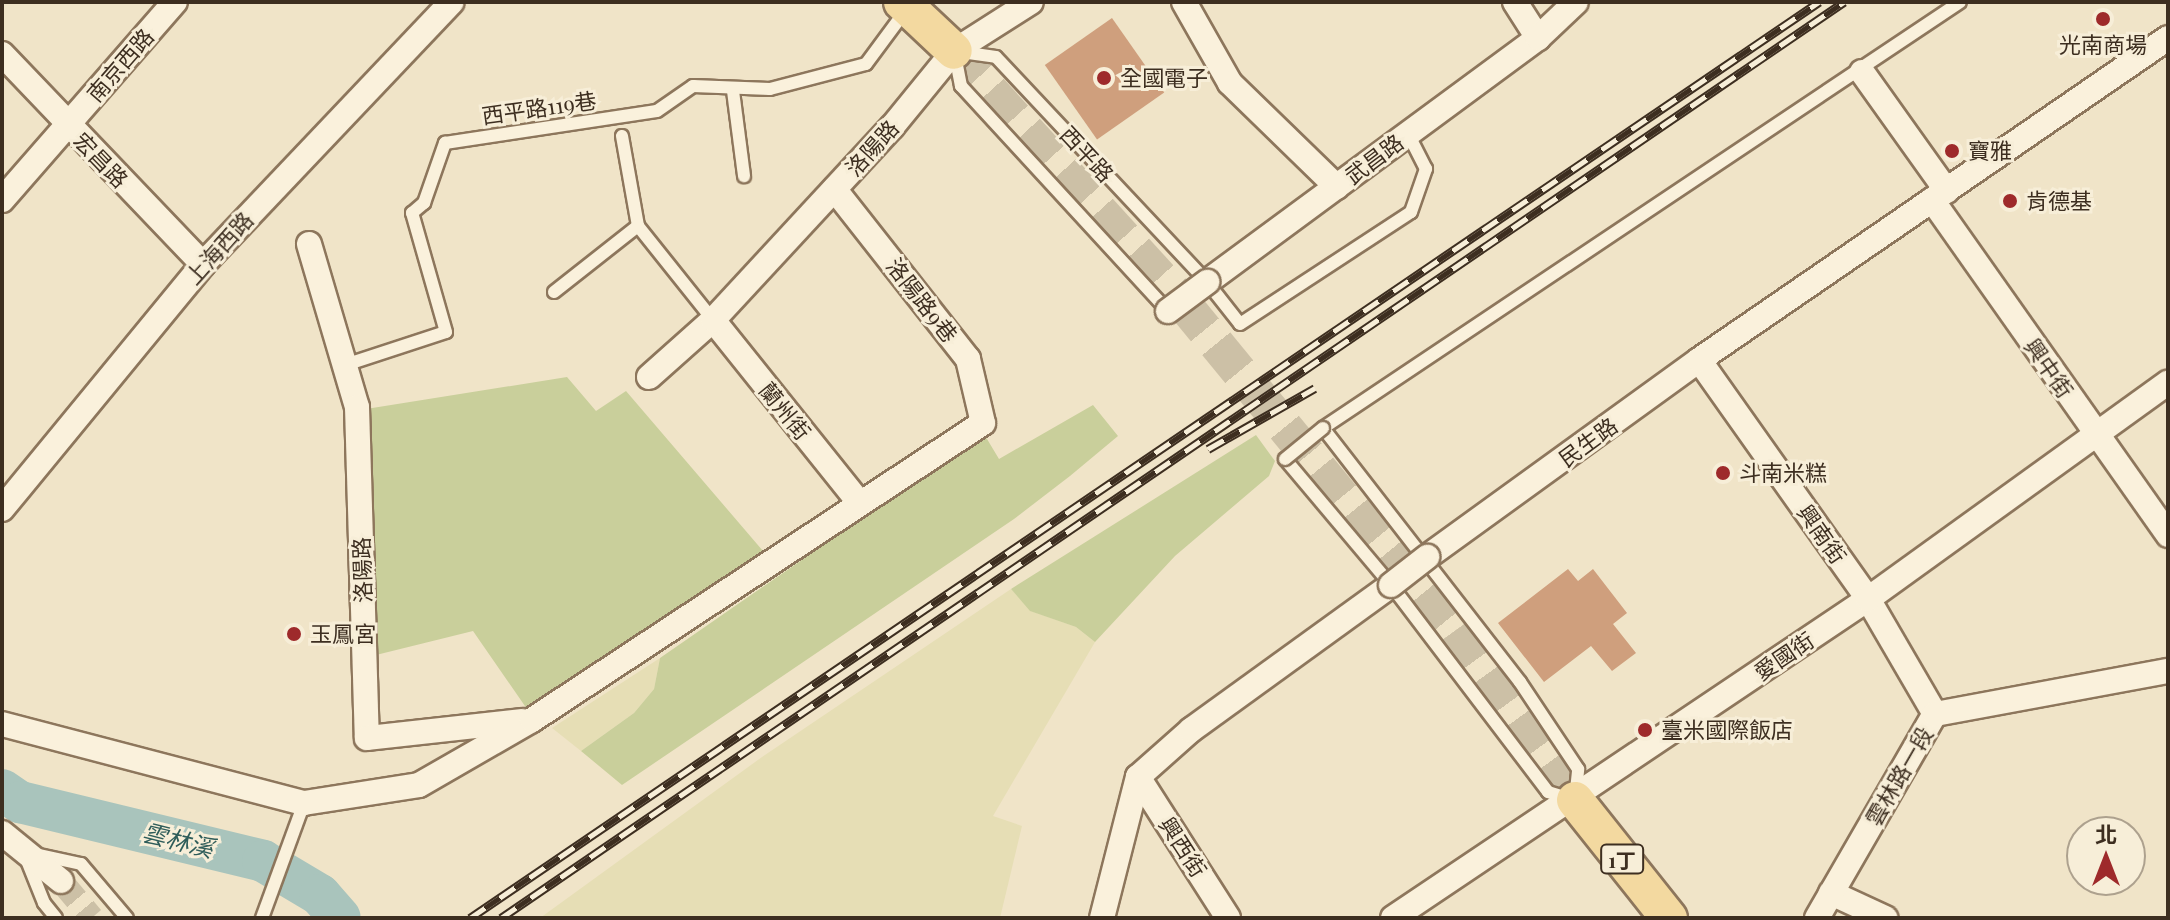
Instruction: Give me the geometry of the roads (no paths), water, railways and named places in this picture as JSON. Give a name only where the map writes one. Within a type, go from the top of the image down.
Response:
[{"type":"main road","points":[[904,5],[954,51]]},
{"type":"main road","name":"1丁","points":[[1575,800],[1669,918]]},
{"type":"street","name":"南京西路","points":[[2,200],[175,2]]},
{"type":"street","name":"上海西路","points":[[2,509],[203,264],[452,2]]},
{"type":"street","name":"洛陽路","points":[[649,377],[713,320],[834,189],[954,51],[1031,2]]},
{"type":"street","points":[[1184,2],[1230,83],[1337,187]]},
{"type":"street","points":[[1515,2],[1538,38]]},
{"type":"street","name":"武昌路","points":[[1168,311],[1538,38],[1576,2]]},
{"type":"street","name":"民生路","points":[[1138,777],[1191,730],[1699,360],[2168,38]]},
{"type":"street","name":"宏昌路","points":[[2,54],[203,264]]},
{"type":"street","name":"興中街","points":[[1862,72],[2096,437],[2168,535]]},
{"type":"street","name":"洛陽路9巷","points":[[834,189],[968,359],[983,423]]},
{"type":"street","name":"洛陽路","points":[[309,244],[357,407],[367,738],[532,720]]},
{"type":"street","name":"蘭州街","points":[[713,320],[858,501]]},
{"type":"street","name":"興南街","points":[[1699,360],[1868,599],[1935,714]]},
{"type":"street","name":"愛國街","points":[[1393,918],[1575,800],[1868,599],[2168,383]]},
{"type":"street","name":"洛陽路","points":[[2,724],[304,803],[419,785],[532,720],[858,501],[983,423]]},
{"type":"street","name":"雲林路一段","points":[[1817,918],[1935,714],[2168,671]]},
{"type":"street","points":[[1102,918],[1138,777]]},
{"type":"street","name":"興西街","points":[[1138,777],[1228,918]]},
{"type":"street","points":[[2,833],[61,881]]},
{"type":"street","points":[[1831,893],[1885,918]]},
{"type":"lane","points":[[1323,428],[1427,557],[1578,769],[1575,800],[1548,792],[1391,585],[1285,459],[1323,428],[1862,72],[1960,2]]},
{"type":"lane","name":"西平路119巷","points":[[345,365],[446,332],[412,213],[424,203],[445,143],[657,111],[693,86],[733,91],[770,89],[866,64],[904,5]]},
{"type":"lane","name":"西平路","points":[[954,51],[996,57],[1207,282],[1240,324],[1411,212],[1426,169],[1408,134]]},
{"type":"lane","points":[[954,51],[961,86],[1168,311]]},
{"type":"lane","points":[[733,91],[744,176]]},
{"type":"lane","points":[[622,136],[638,226],[713,320]]},
{"type":"lane","points":[[554,292],[638,226]]},
{"type":"lane","points":[[262,918],[304,803]]},
{"type":"lane","points":[[24,851],[44,903],[56,918]]},
{"type":"lane","points":[[24,851],[81,864],[127,918]]},
{"type":"waterway","name":"雲林溪","points":[[2,790],[20,802],[263,861],[320,895],[340,918]]},
{"type":"tunnel","points":[[954,51],[1182,302],[1453,632],[1575,800]]},
{"type":"tunnel","points":[[61,881],[92,918]]},
{"type":"railway","points":[[470,918],[1819,2]]},
{"type":"railway","points":[[501,918],[1844,2]]},
{"type":"railway","points":[[1208,449],[1315,388]]},
{"type":"place","name":"光南商場","points":[[2103,19]]},
{"type":"place","name":"全國電子","points":[[1104,78]]},
{"type":"place","name":"寶雅","points":[[1952,151]]},
{"type":"place","name":"肯德基","points":[[2010,201]]},
{"type":"place","name":"斗南米糕","points":[[1723,473]]},
{"type":"place","name":"玉鳳宮","points":[[294,634]]},
{"type":"place","name":"臺米國際飯店","points":[[1645,730]]}]
